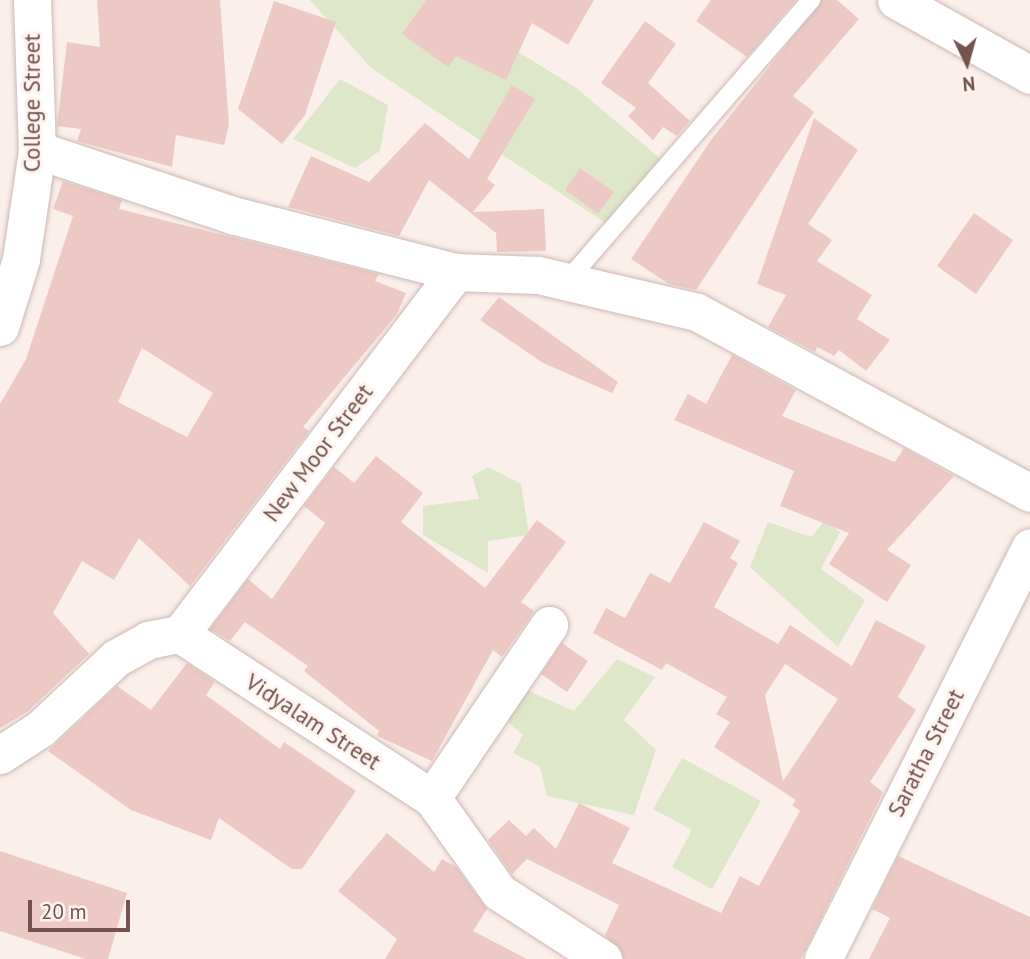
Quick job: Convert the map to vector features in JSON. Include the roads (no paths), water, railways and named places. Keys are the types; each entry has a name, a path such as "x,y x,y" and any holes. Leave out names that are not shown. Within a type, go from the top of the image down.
{"street":[{"name":"College Street","path":"0,327 20,258 37,150 32,0"},
{"path":"896,0 1030,75"},
{"path":"37,150 232,215 456,272 566,282 697,312 1030,493"},
{"name":"New Moor Street","path":"180,634 456,272"},
{"name":"Saratha Street","path":"823,959 1030,547"},
{"path":"432,798 549,625"},
{"path":"0,755 40,729 116,658 148,640 180,634"},
{"name":"Vidyalam Street","path":"180,634 432,798 499,892 603,959"}],"lane":[{"path":"566,282 811,0"}]}
